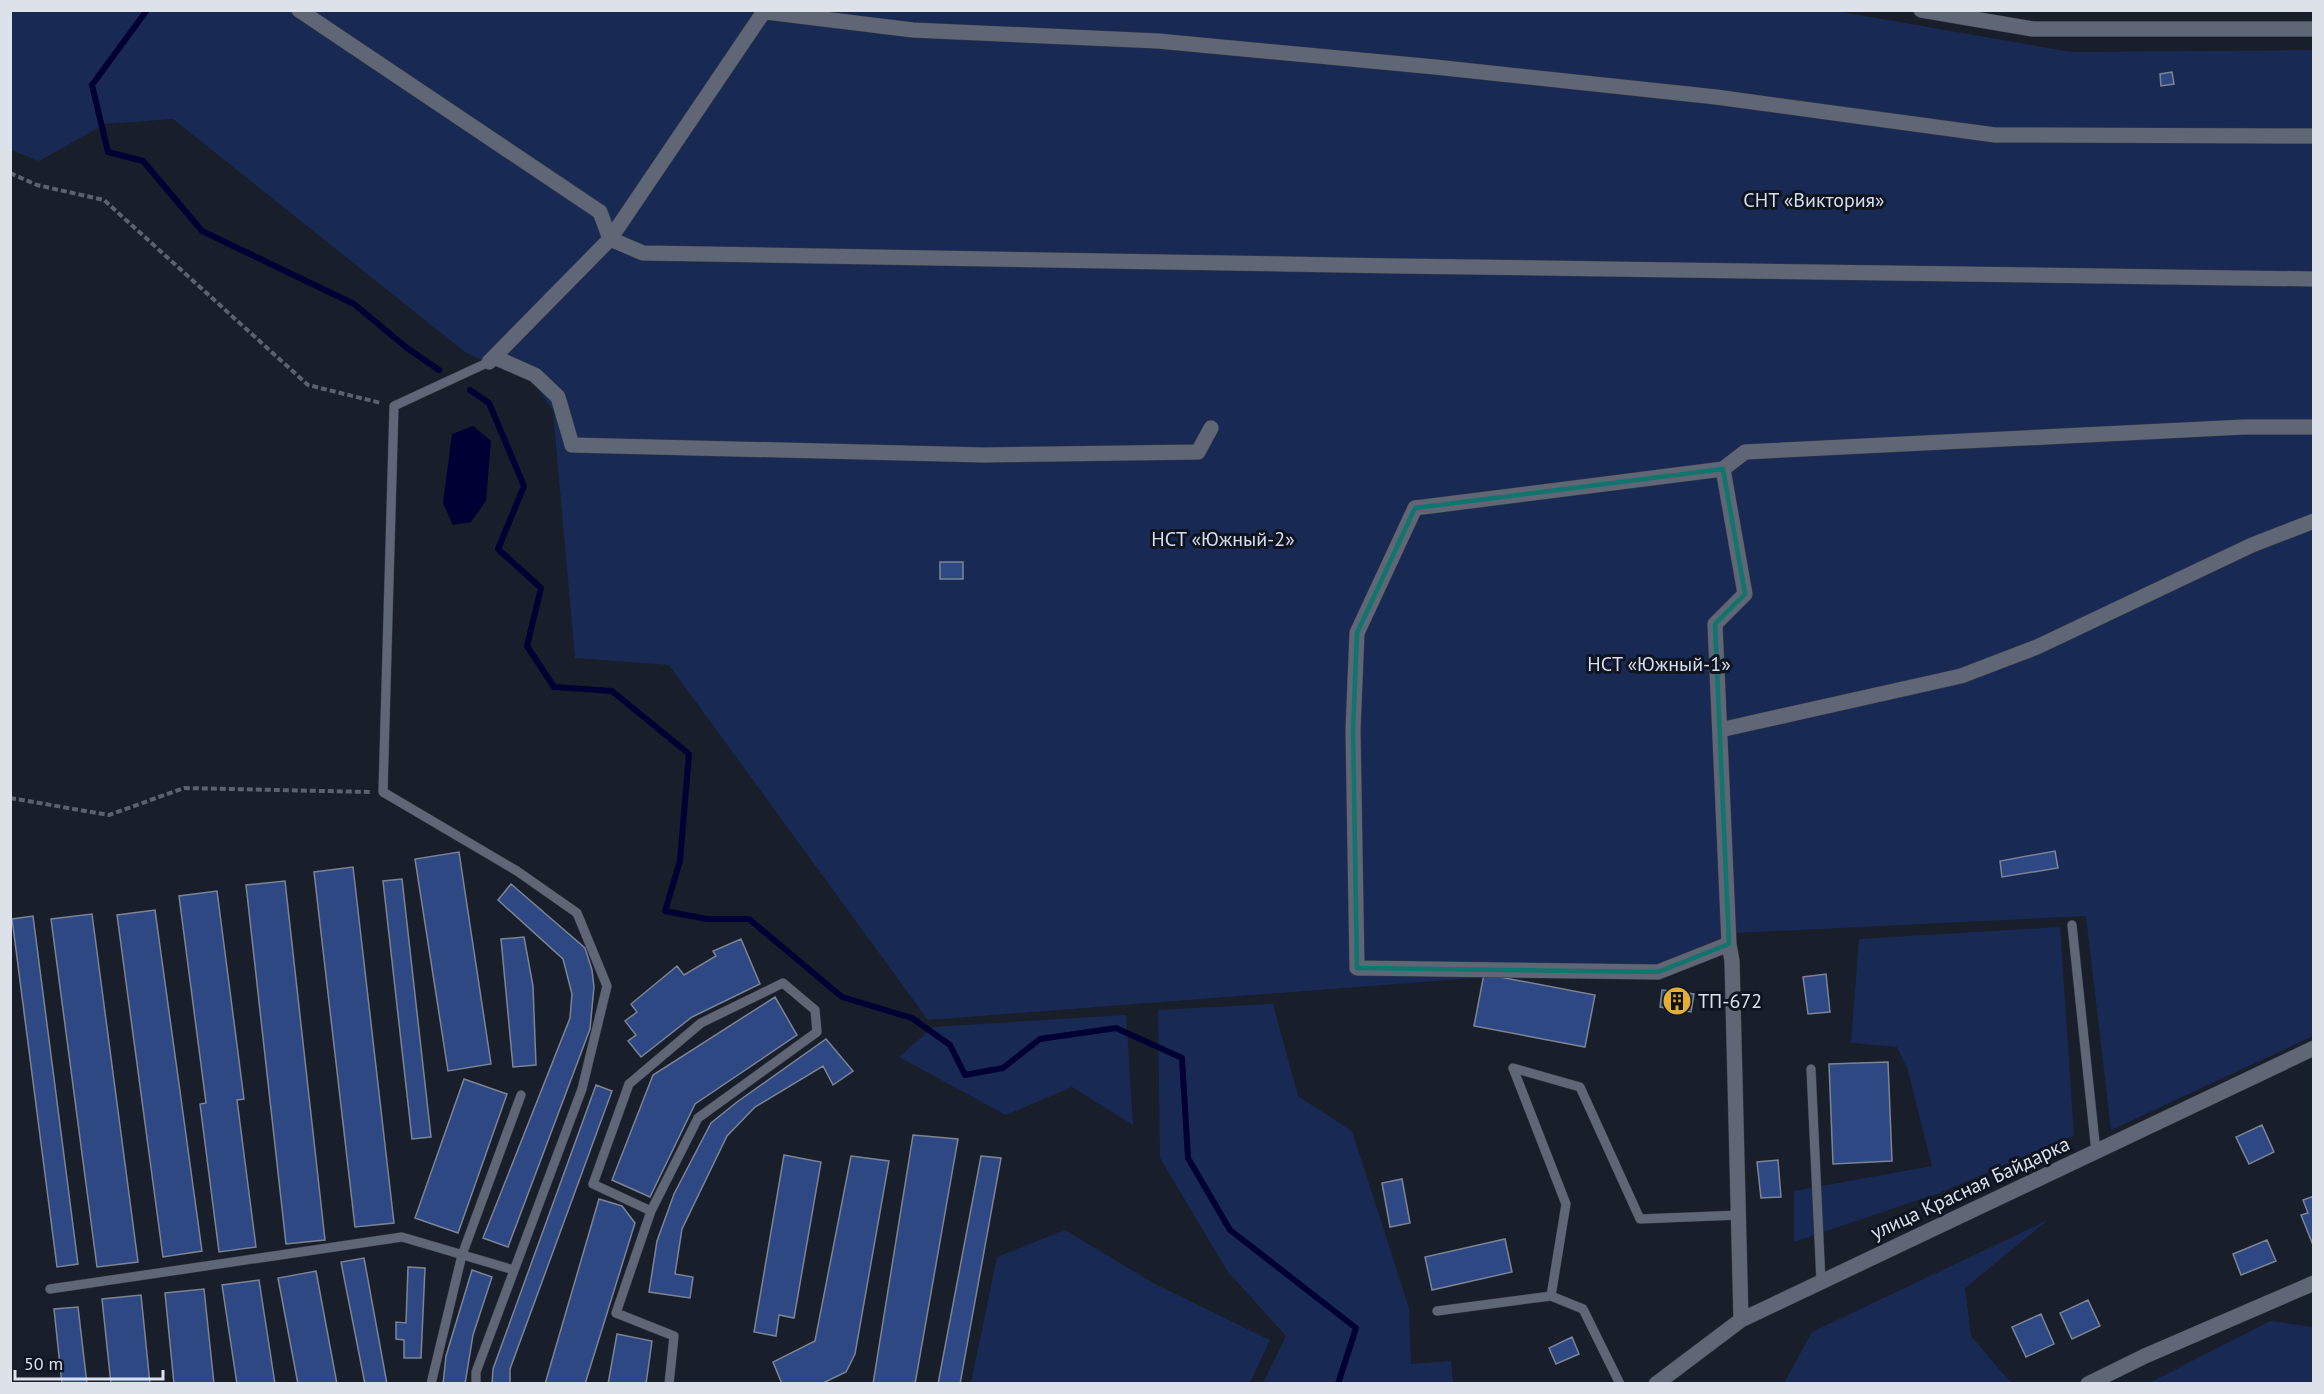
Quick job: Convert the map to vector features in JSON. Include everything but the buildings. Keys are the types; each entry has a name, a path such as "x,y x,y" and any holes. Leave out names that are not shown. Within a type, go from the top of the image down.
{"street":[{"path":"299,10 600,213 610,239 643,253 2313,279"},
{"path":"1922,10 2034,29 2313,29"},
{"path":"1211,428 1198,452 984,455 572,445 558,397 535,375 491,359 610,239 766,11 913,30 1158,41 1424,66 1716,97 1995,135 2313,136"},
{"path":"1729,944 1658,972 1357,968 1353,730 1357,633 1415,508 1723,469 1746,452 2198,429 2313,427"},
{"path":"1723,469 1745,594 1715,624 1732,972 1741,1320"},
{"path":"1720,730 1961,676 2037,647 2252,545 2313,521"},
{"name":"улица Красная Байдарка","path":"1656,1383 1741,1320 2313,1048"},
{"path":"2088,1383 2108,1379 2313,1283"}],"lane":[{"path":"476,1383 476,1372 582,1089 607,986 577,913 517,871 383,792 394,406 491,359"},
{"path":"2072,925 2096,1152"},
{"path":"651,1211 593,1184 629,1084 701,1023 783,983 815,1010 817,1032 698,1118 651,1211 616,1313 674,1336 669,1383"},
{"path":"1551,1296 1566,1203 1513,1068 1580,1087 1640,1219 1740,1215"},
{"path":"1810,1069 1821,1282"},
{"path":"431,1383 462,1255 521,1095"},
{"path":"50,1289 402,1237 514,1270"},
{"path":"1437,1311 1551,1296 1583,1310 1620,1383"}],"path":[{"path":"10,173 38,185 104,200 308,385 394,406"},
{"path":"10,798 109,815 184,788 383,792"}],"highlighted area":[{"path":"1723,469 1745,594 1715,624 1729,944 1658,972 1357,968 1353,730 1357,633 1415,508"}],"green space":[{"path":"1830,10 2071,52 2313,50 2313,1036 2111,1130 2086,916 1736,933 1656,964 928,1020 669,665 575,658 553,411 520,363 499,368 465,352 173,119 105,124 39,161 11,150 10,11"},
{"path":"2060,927 2074,1136 1939,1193 1794,1242 1794,1191 1932,1166 1908,1070 1897,1047 1851,1043 1859,939"},
{"path":"1273,1004 1298,1096 1352,1131 1409,1308 1411,1364 1451,1361 1453,1383 1263,1383 1286,1336 1228,1272 1160,1158 1158,1010"},
{"path":"1126,1015 1133,1125 1072,1087 1006,1115 899,1057 933,1027"},
{"path":"2048,1220 1965,1288 1971,1336 2011,1383 1784,1383 1812,1332"},
{"path":"1065,1230 1155,1284 1270,1340 1250,1383 971,1383 997,1257"},
{"path":"2270,1321 2313,1327 2313,1383 2151,1382"}],"shaded area":[{"path":"473,426 491,441 486,501 471,522 453,525 443,503 452,434"}],"waterway":[{"path":"147,10 92,85 108,152 143,161 202,231 354,304 407,348 439,370"},
{"path":"470,390 489,403 524,486 498,549 541,588 527,646 554,687 612,691 689,754 680,861 665,911 707,919 749,919 842,997 912,1018 950,1045 965,1075 1003,1068 1040,1039 1116,1028 1182,1058 1188,1158 1230,1230 1356,1328 1338,1384"}],"place":[{"name":"ТП-672","path":"1677,1001"}],"park label":[{"name":"СНТ «Виктория»","path":"1814,200"},
{"name":"НСТ «Южный-2»","path":"1223,539"},
{"name":"НСТ «Южный-1»","path":"1659,664"}]}
